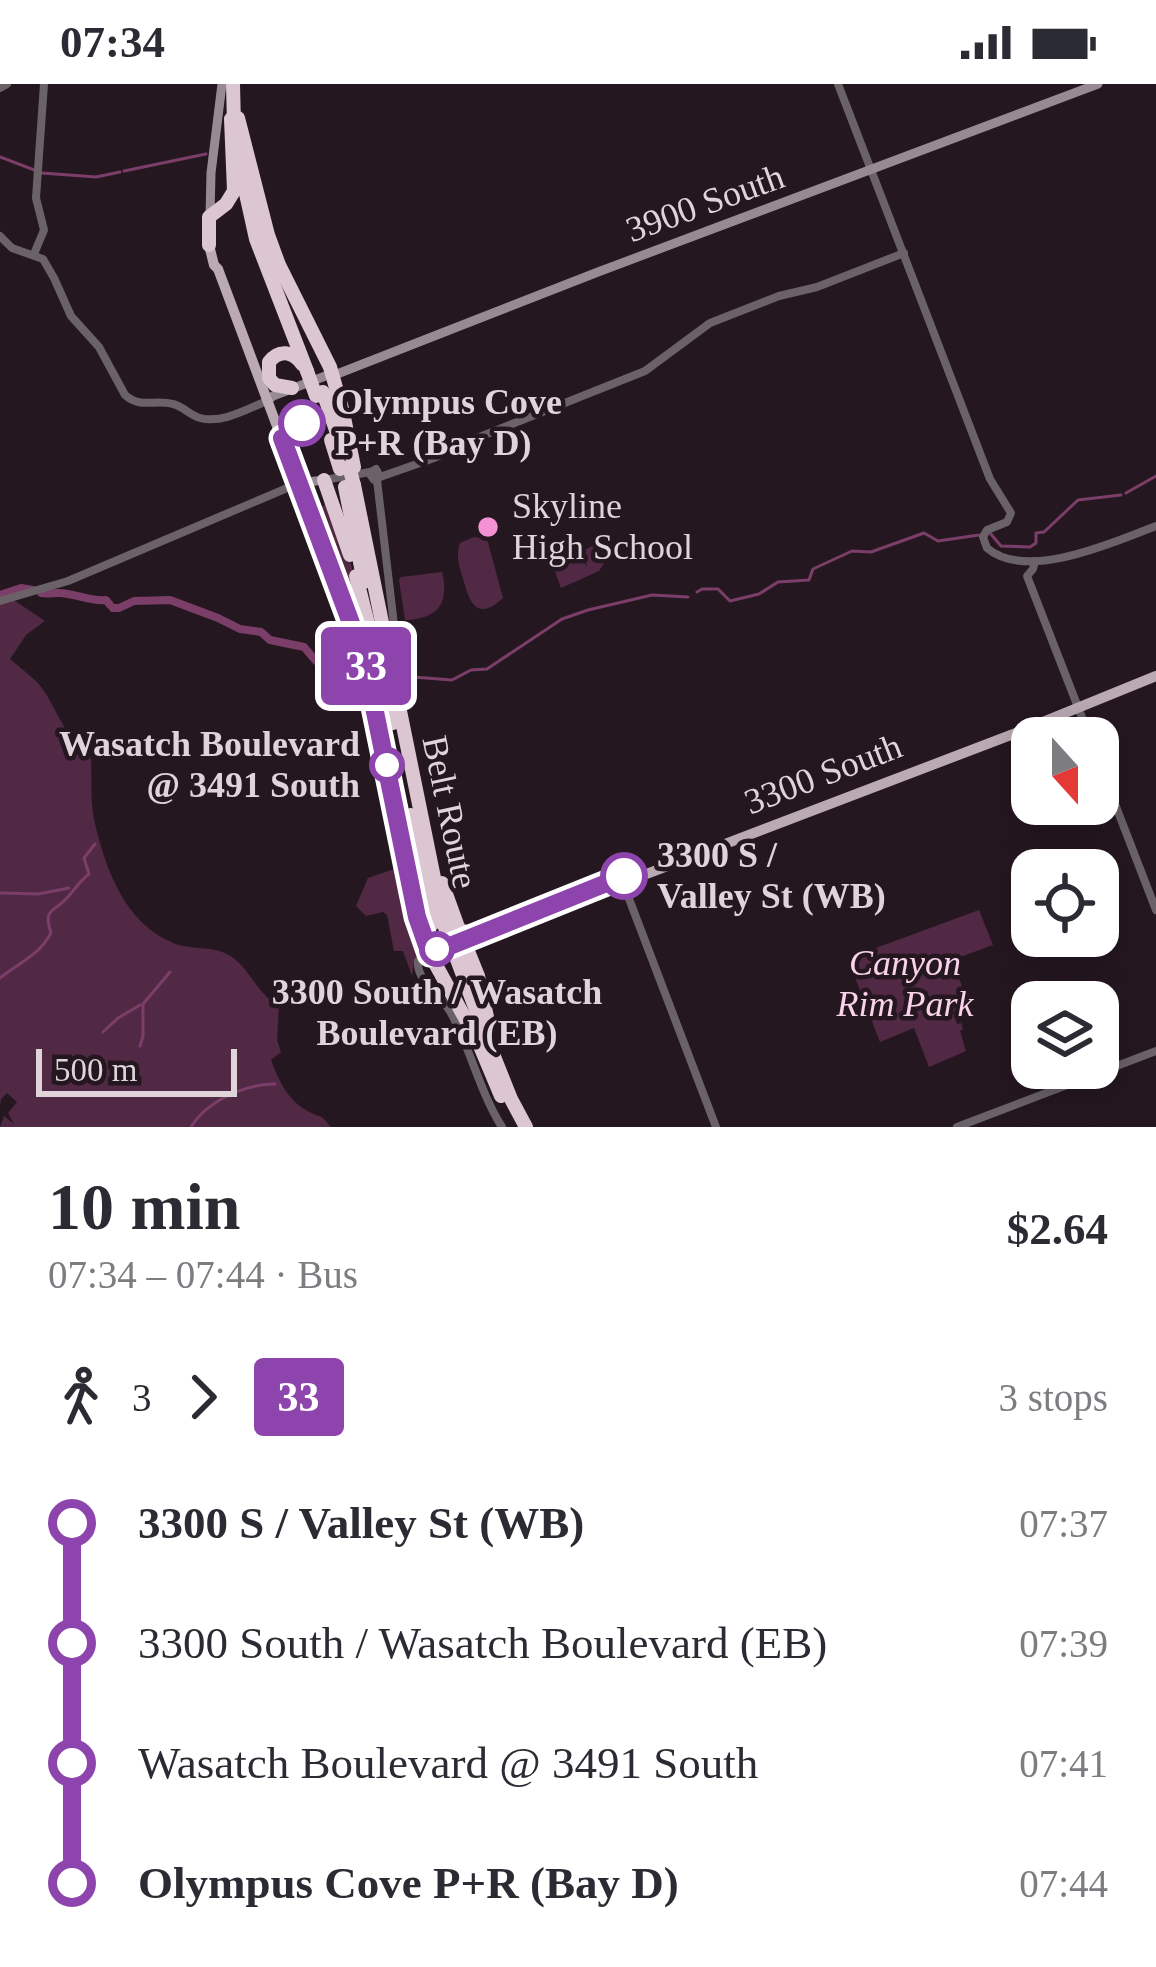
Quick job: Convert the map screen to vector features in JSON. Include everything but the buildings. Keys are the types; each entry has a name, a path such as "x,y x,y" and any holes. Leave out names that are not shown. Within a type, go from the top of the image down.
{"highway":[{"name":"Belt Route","path":"234,84 243,157 262,235 319,394 361,478 425,892 478,1042 523,1127"},
{"name":"Belt Route","path":"234,84 236,141 246,203 267,271 310,369"},
{"path":"209,245 214,208 231,198 235,186 234,84"},
{"path":"238,118 268,235 332,376 361,478"},
{"path":"292,388 275,385 268,378 272,358 293,354 310,369"},
{"path":"324,480 352,559 445,894 472,959 503,1077"},
{"name":"Belt Route","path":"396,719 442,922 523,1127"},
{"path":"430,956 478,1042"}],"main road":[{"path":"218,268 209,245 205,195 222,84"},
{"name":"3900 South","path":"268,401 1098,84"},
{"path":"215,134 218,268 364,658 417,917 430,956"},
{"name":"3900 South","path":"268,401 332,376"},
{"path":"299,483 324,480"},
{"name":"3300 South","path":"430,956 1156,676"}],"street":[{"path":"34,254 44,230 36,196 44,84"},
{"path":"838,84 990,479 1011,513 1010,520 988,529 984,540 989,550 1035,561 1094,550 1156,526"},
{"path":"0,236 12,248 45,262 71,316 99,347 128,399 139,404 173,404 209,419 268,401"},
{"path":"324,480 361,478 438,455 645,371 710,323 904,253"},
{"path":"361,478 377,494 394,625"},
{"path":"0,601 53,587 299,483"},
{"path":"1035,561 1027,576 1081,717"},
{"path":"1119,814 1156,910"},
{"path":"620,881 716,1127"},
{"path":"430,956 418,973 451,1013 502,1127"},
{"path":"958,1127 1156,1051"}],"green space":[{"path":"331,503 346,543 367,631 359,633 314,509"},
{"path":"474,537 487,539 503,598 482,609 470,598 458,558 460,543"},
{"path":"569,539 587,568 584,550 605,540 608,557 599,571 561,588 546,547"},
{"path":"442,572 444,593 439,608 425,617 405,620 401,577"},
{"path":"12,599 45,621 26,635 10,659 43,689 70,735 91,759 95,824 120,893 156,934 180,945 227,954 279,1005 281,1052 271,1060 275,1070 295,1102 331,1127 0,1127 4,1116 14,1124 8,1113 17,1102 7,1093 0,1106 0,604"},
{"path":"403,866 423,952 414,961 412,976 403,951 394,951 387,915 366,916 356,906 368,878"},
{"name":"Canyon Rim Park","path":"979,910 993,945 952,960 969,1005 953,1012 963,1029 966,1051 929,1067 914,1028 880,1042 851,967 865,952"}],"waterway":[{"path":"124,171 206,154"},
{"path":"0,157 37,171"},
{"path":"42,173 96,177 120,172"},
{"path":"1126,493 1156,476"},
{"path":"990,533 1001,546 1030,547 1036,543 1036,533 1044,532 1078,500 1121,495"},
{"path":"697,592 718,589 730,601 759,594 778,582 809,580 813,569 852,551 871,552 924,533 938,541 979,535"},
{"path":"0,595 21,588 33,590"},
{"path":"41,593 106,600 110,605"},
{"path":"413,677 452,680 471,670 487,669 562,619 588,610 652,595 688,597"},
{"path":"113,608 134,601 170,600 240,629 261,632 270,640 304,647 332,669 359,674"},
{"path":"0,978 46,941 51,933 49,915 89,874 84,858 95,844"},
{"path":"0,893 38,894 69,888"},
{"path":"140,1046 143,1004 170,972"},
{"path":"103,1032 140,1005"},
{"path":"191,1127 228,1096 275,1084"}],"bus line":[{"name":"33","path":"302,423 302,430 282,438 364,658 417,917 430,954 624,876"}],"place":[{"name":"Olympus Cove P+R (Bay D)","path":"302,423"},
{"name":"Skyline High School","path":"488,527"},
{"name":"Wasatch Boulevard @ 3491 South","path":"387,765"},
{"name":"3300 S / Valley St (WB)","path":"624,876"},
{"name":"3300 South / Wasatch Boulevard (EB)","path":"437,949"}]}
